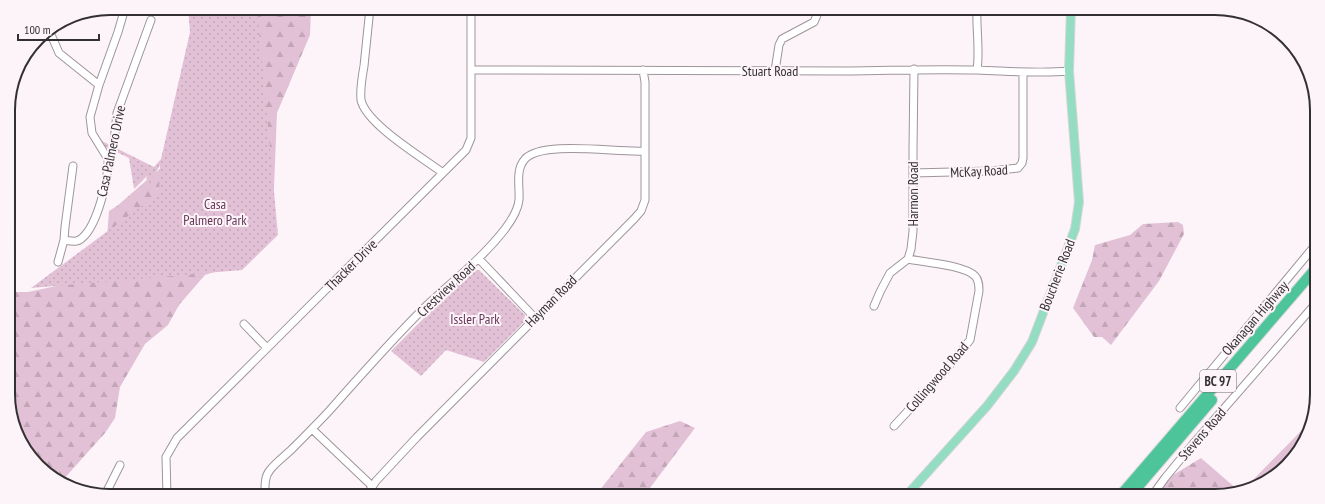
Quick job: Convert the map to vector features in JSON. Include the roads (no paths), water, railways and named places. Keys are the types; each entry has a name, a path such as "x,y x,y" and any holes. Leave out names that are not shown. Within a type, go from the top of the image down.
{"highway":[{"name":"Okanagan Highway","path":"1126,489 1310,275"},
{"name":"Okanagan Highway","path":"1136,489 1310,284"}],"main road":[{"name":"Boucherie Road","path":"912,489 987,406 1014,371 1032,342 1075,229 1079,202 1069,71 1070,15"}],"street":[{"name":"Casa Palmero Drive","path":"64,240 76,242 82,239 97,216 107,178 108,159 92,133 90,117 99,85 123,15"},
{"path":"369,15 361,100 367,113 375,122 397,140 443,173"},
{"name":"Thacker Drive","path":"167,489 166,457 177,438 466,150 471,138 471,15"},
{"path":"775,71 779,44 782,39 814,22 817,15"},
{"path":"977,15 979,58 977,70"},
{"name":"Casa Palmero Drive","path":"108,159 112,156 117,113 151,20"},
{"path":"51,35 59,53 99,85"},
{"name":"Stuart Road","path":"471,70 977,70 1048,73 1069,71"},
{"name":"Hayman Road","path":"370,489 417,437 641,211 645,200 645,82 643,70"},
{"name":"Harmon Road","path":"908,259 913,231 914,70"},
{"name":"McKay Road","path":"913,173 992,171 1018,168 1022,163 1023,158 1023,72"},
{"name":"Crestview Road","path":"264,489 264,485 269,470 312,430 422,310 479,259 505,229 515,213 519,200 518,174 525,159 534,153 545,150 570,149 633,152 644,151"},
{"path":"58,262 64,240 73,166"},
{"path":"1180,408 1310,250"},
{"path":"479,259 535,318"},
{"path":"874,306 890,273 908,259"},
{"name":"Collingwood Road","path":"894,426 941,375 970,340 979,291 979,284 975,276 959,268 908,259"},
{"name":"Stevens Road","path":"1157,489 1193,444 1310,310"},
{"path":"244,324 267,348"},
{"path":"312,430 372,486"},
{"path":"108,489 120,464"}],"park label":[{"name":"Casa Palmero Park","path":"215,212"},
{"name":"Issler Park","path":"475,319"}]}
